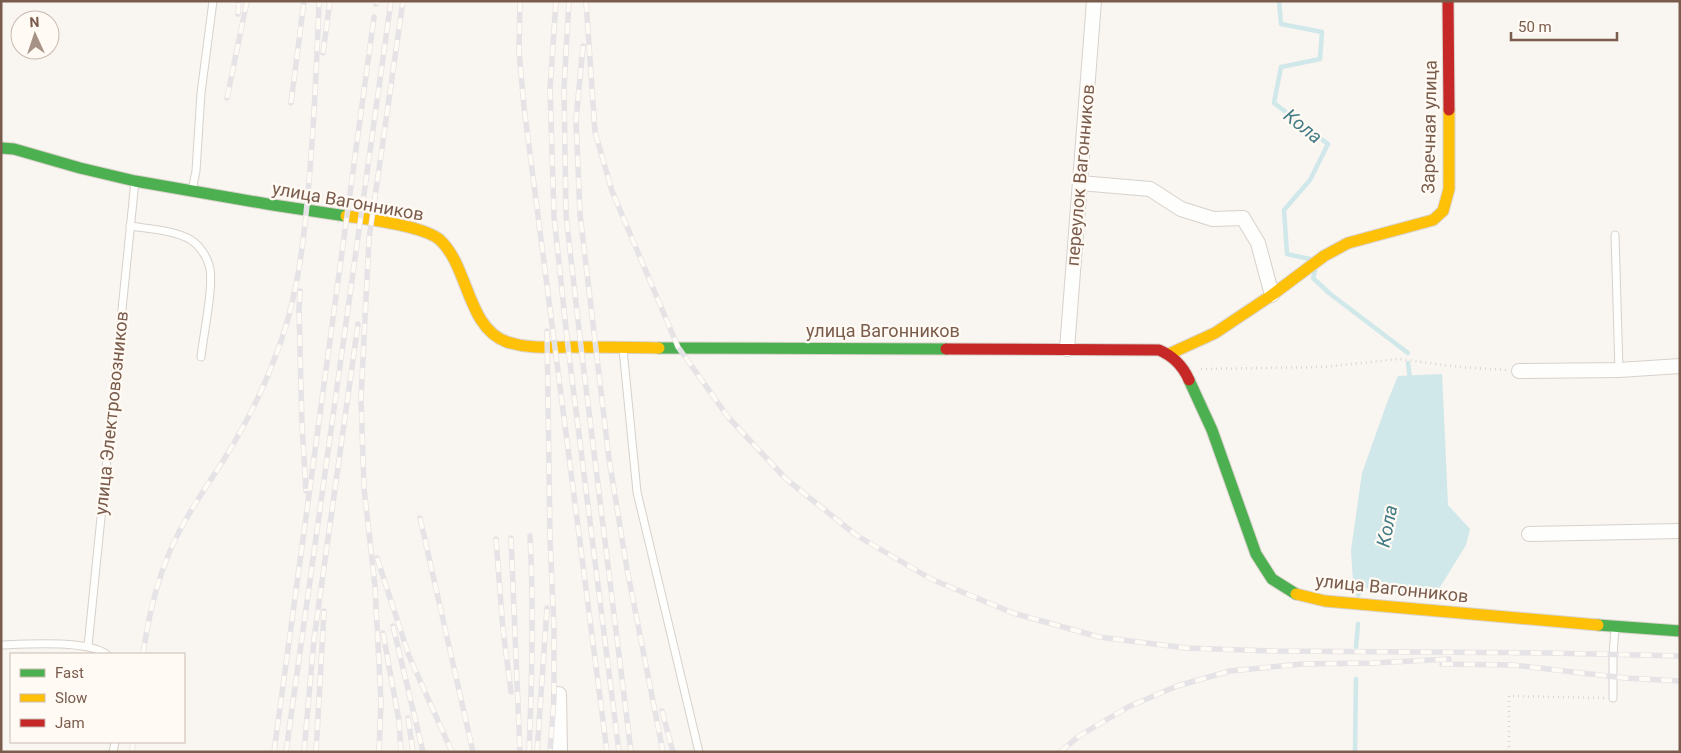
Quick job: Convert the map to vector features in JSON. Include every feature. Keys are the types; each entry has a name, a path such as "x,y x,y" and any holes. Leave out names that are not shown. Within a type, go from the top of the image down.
{"street":[{"name":"переулок Вагонников","path":"1067,349 1094,1"},
{"name":"Заречная улица","path":"1169,354 1215,333 1272,295 1324,256 1348,243 1433,220 1443,211 1449,189 1448,1"},
{"name":"улица Вагонников","path":"1,148 14,149 80,168 135,180 423,230 440,240 453,257 480,317 491,333 507,342 532,347 1159,350 1169,354 1184,369 1212,430 1256,554 1272,579 1294,594 1325,601 1680,631"},
{"path":"1080,183 1150,189 1181,209 1213,219 1243,218 1258,243 1272,295"},
{"path":"1519,371 1619,370 1680,366"},
{"path":"1529,534 1680,531"},
{"path":"559,694 560,752"}],"lane":[{"path":"192,190 196,171 201,92 213,1"},
{"name":"улица Электровозников","path":"88,646 135,180"},
{"path":"130,226 170,232 190,240 202,252 210,266 211,284 200,357"},
{"path":"1615,235 1619,370"},
{"path":"623,347 637,492 699,752"},
{"path":"1613,698 1615,627"},
{"path":"1,645 88,646 104,653"}],"path":[{"path":"1184,369 1323,367 1398,359 1459,367 1519,371"},
{"path":"1509,752 1509,696 1613,698"}],"water":[{"path":"1442,374 1448,505 1470,529 1466,545 1437,592 1394,593 1363,587 1353,583 1351,550 1362,473 1388,400 1398,376"}],"waterway":[{"name":"Кола","path":"1279,1 1281,24 1322,32 1320,59 1281,67 1274,103 1328,144 1310,180 1284,210 1287,254 1310,259"},
{"name":"Кола","path":"1315,271 1313,278 1329,293 1408,353"},
{"name":"Кола","path":"1408,363 1410,379"},
{"name":"Кола","path":"1358,595 1365,584"},
{"name":"Кола","path":"1356,647 1358,624"},
{"name":"Кола","path":"1355,752 1356,679"}],"railway":[{"path":"238,14 239,1"},
{"path":"227,98 247,1"},
{"path":"291,103 304,1"},
{"path":"143,653 148,623 160,576 172,546 189,514 251,412 282,339 294,295 307,205 314,114 319,1"},
{"path":"323,53 330,1"},
{"path":"286,752 391,1"},
{"path":"379,752 381,702 375,586 364,488 361,399 369,239 403,1"},
{"path":"520,1 519,51 524,107 607,752"},
{"path":"556,1 550,89 554,216 568,347 619,752"},
{"path":"569,1 564,88 566,215 631,752"},
{"path":"586,1 595,132 612,191 678,347 728,417 786,479 856,535 931,579 1013,613 1099,637 1186,648 1273,651 1680,656"},
{"path":"274,752 374,17"},
{"path":"583,46 576,120 580,214 609,459 627,569 663,752"},
{"path":"300,291 302,425 306,491"},
{"path":"304,752 314,639 358,324"},
{"path":"547,331 550,538 554,630 554,699 550,752"},
{"path":"420,518 473,752"},
{"path":"529,752 532,644 530,536"},
{"path":"511,538 520,752"},
{"path":"496,539 503,630 511,692"},
{"path":"377,558 409,656 452,752"},
{"path":"537,752 547,608"},
{"path":"316,752 324,611"},
{"path":"393,626 423,752"},
{"path":"383,633 399,721 401,752"},
{"path":"1060,752 1079,736 1128,707 1177,686 1230,671 1302,664 1449,659"},
{"path":"1442,664 1513,665 1625,678 1680,681"},
{"path":"662,711 673,752"},
{"path":"408,718 413,752"},
{"path":"132,752 133,743"}],"traffic: fast":[{"path":"1,148 14,149 135,181 346,216"},
{"path":"659,348 946,349"},
{"path":"1189,380 1212,430 1256,554 1272,579 1296,594"},
{"path":"1598,625 1680,631"}],"traffic: slow":[{"path":"1169,354 1215,333 1272,295 1324,256 1348,243 1433,220 1443,211 1449,189 1449,110"},
{"path":"346,216 409,227 433,235 440,240 450,252 457,265 476,311 484,324 494,335 507,342 539,347 659,348"},
{"path":"1296,594 1325,601 1598,625"}],"traffic: jam":[{"path":"1448,1 1449,110"},
{"path":"946,349 1159,350 1177,362 1189,380"}]}
